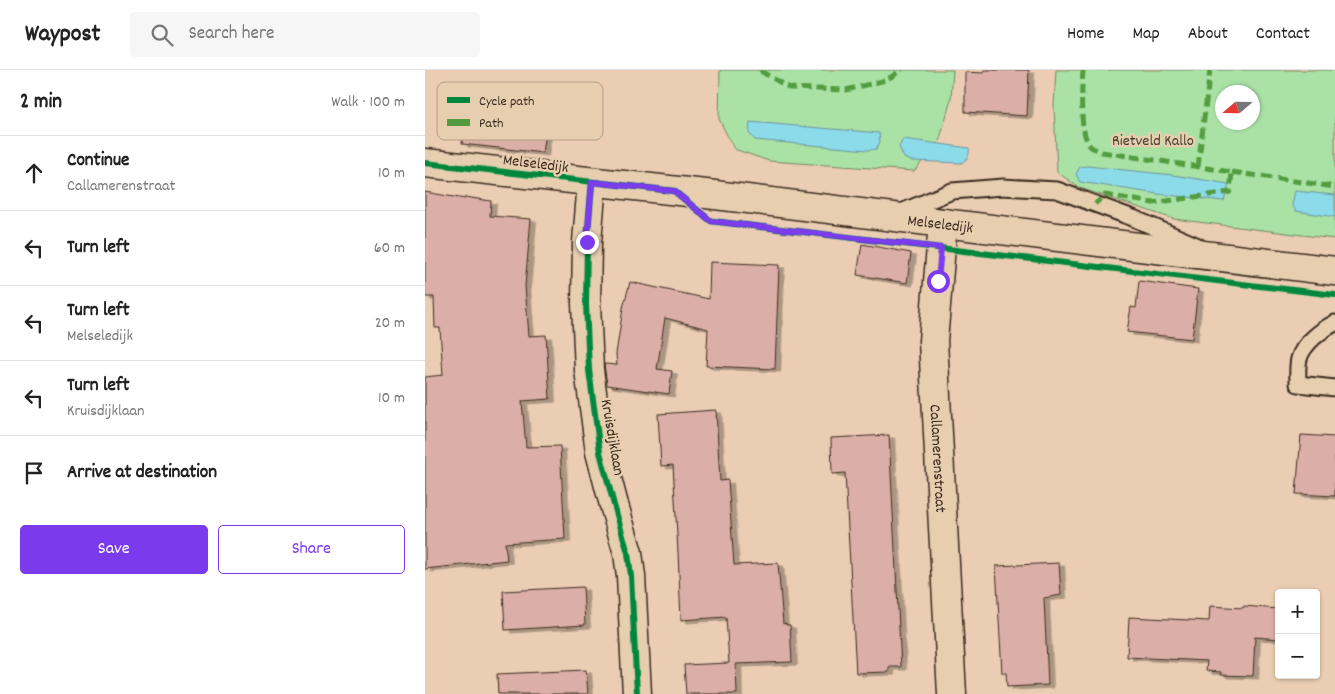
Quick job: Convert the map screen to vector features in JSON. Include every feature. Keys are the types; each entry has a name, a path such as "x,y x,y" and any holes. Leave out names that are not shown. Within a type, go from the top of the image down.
{"street":[{"name":"Melseledijk","path":"425,163 725,196 1335,271"},
{"name":"Kruisdijklaan","path":"592,182 587,242 586,295 589,370 600,452 613,505 628,553 631,576 637,694"},
{"name":"Callamerenstraat","path":"943,223 933,341 952,694"}],"lane":[{"path":"892,216 952,192 1003,187 1057,190 1133,218 1225,257"},
{"path":"1335,323 1316,336 1305,348 1299,359 1298,384 1335,388"}],"green space":[{"path":"720,70 953,70 951,99 939,142 914,171 769,161 734,149 719,119"},
{"name":"Rietveld Kallo","path":"1056,70 1335,70 1335,239 1174,219 1080,188 1057,172 1054,106"}],"water":[{"path":"750,122 879,133 880,142 876,149 868,150 755,140 749,133"},
{"path":"903,139 969,148 969,155 961,163 911,161 904,158 899,147"},
{"path":"1087,166 1173,175 1229,184 1224,201 1158,194 1080,182 1076,174 1080,167"},
{"path":"1295,191 1335,195 1335,217 1296,211 1292,205"}],"building":[{"path":"984,70 1029,70 1027,116 965,112 965,72 983,73"},
{"path":"462,140 545,140 543,153 462,144"},
{"path":"425,192 465,199 465,197 491,201 490,216 531,219 525,286 529,336 546,335 550,399 522,401 526,447 560,446 565,539 505,543 507,560 425,569 425,377 443,375 440,328 435,328 434,297 425,297"},
{"path":"862,244 911,253 907,283 857,275"},
{"path":"710,262 779,265 775,369 706,366 708,329 665,318 657,369 672,371 669,394 607,385 604,364 617,365 616,354 623,308 630,282 709,299"},
{"path":"1139,281 1198,289 1192,339 1127,332 1131,307 1136,308"},
{"path":"716,410 720,481 728,480 734,565 778,563 783,624 790,625 792,662 736,664 737,694 686,694 684,665 729,663 726,617 681,620 673,465 661,466 658,414"},
{"path":"889,435 901,667 889,667 889,672 856,673 845,473 832,474 831,438"},
{"path":"1301,435 1335,437 1335,496 1296,494"},
{"path":"1059,563 1061,595 1044,598 1048,685 1007,687 1006,673 1002,673 996,566"},
{"path":"583,587 585,625 505,630 503,591"},
{"path":"1210,606 1275,609 1275,639 1255,637 1253,676 1221,675 1221,672 1206,671 1207,661 1127,657 1129,617 1209,621"},
{"path":"586,670 588,694 498,694 497,674"}],"marked path":[{"path":"761,70 790,88 846,90 886,80 902,70"},
{"path":"1083,70 1082,121 1087,141 1091,147 1102,152 1232,172 1230,192 1153,203 1105,195 1095,204"},
{"path":"1198,167 1210,70"},
{"path":"1232,172 1335,187"}],"cycle path":[{"path":"425,163 674,191 711,221 1335,295"},
{"path":"592,182 587,242 586,304 589,370 600,452 628,553 631,576 637,694"}],"route":[{"path":"587,242 592,182 674,191 711,221 941,248 938,281"}]}
